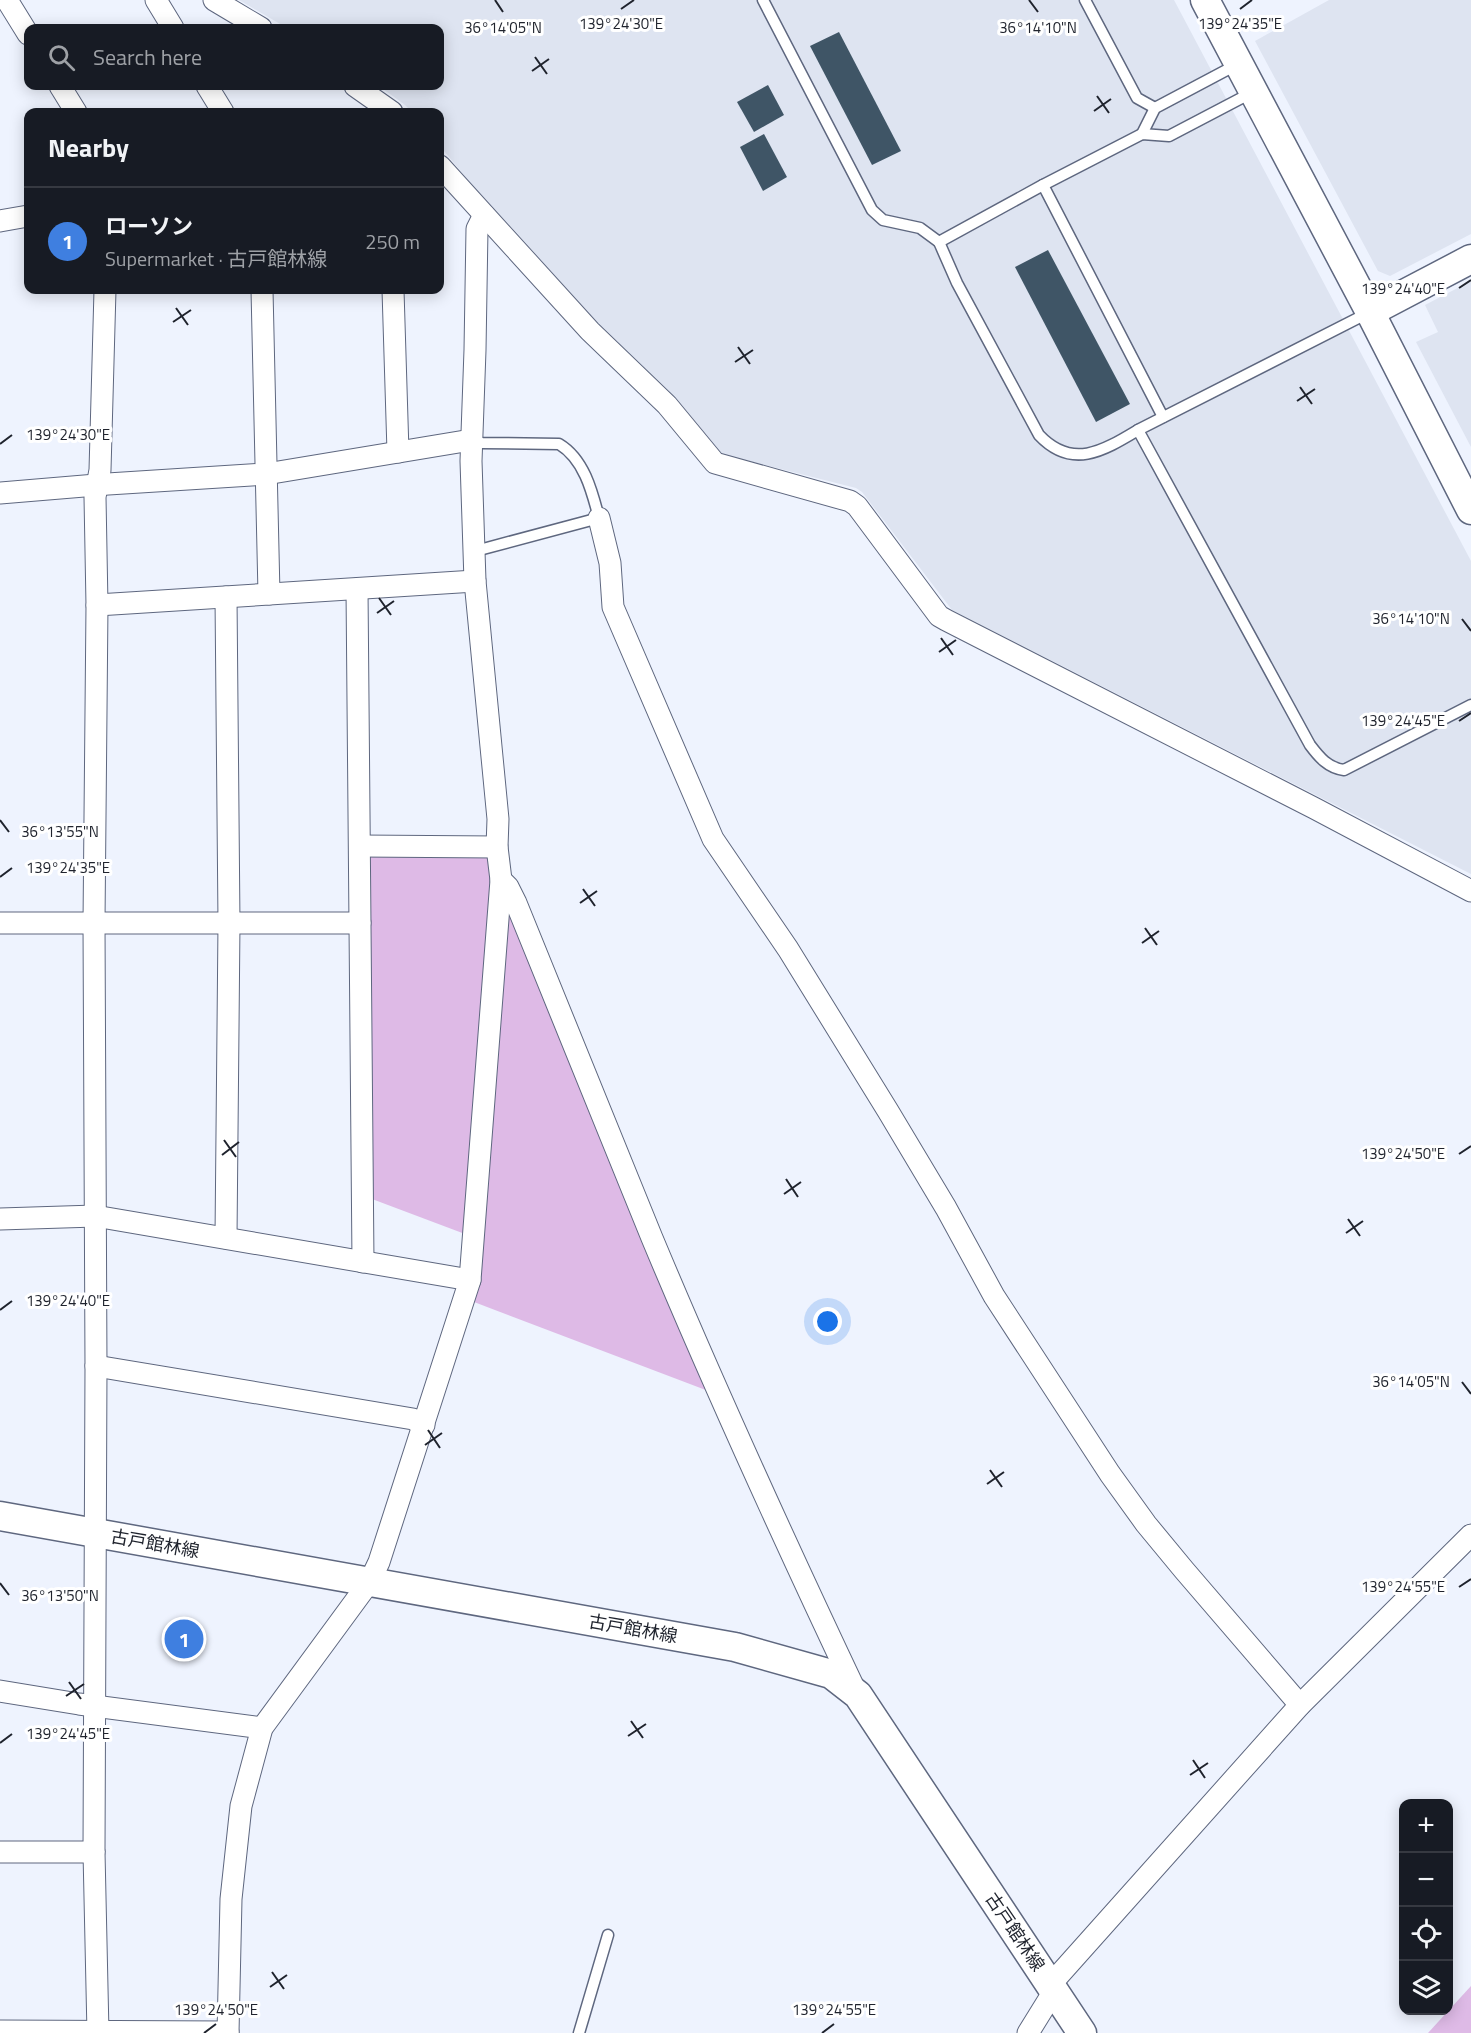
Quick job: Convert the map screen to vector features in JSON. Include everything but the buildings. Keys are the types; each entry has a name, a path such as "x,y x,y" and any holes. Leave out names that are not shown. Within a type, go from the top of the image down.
{"main road":[{"path":"1205,0 1370,312 1471,510"},
{"path":"1370,312 1471,259"},
{"name":"古戸館林線","path":"0,1516 735,1647 831,1674 858,1695 1082,2033"}],"street":[{"path":"8,0 24,27"},
{"path":"156,0 171,24"},
{"path":"214,0 254,24"},
{"path":"62,90 74,108"},
{"path":"210,90 221,108"},
{"path":"361,90 386,108"},
{"path":"444,170 590,331 667,405 715,463 850,501 857,506 939,615 946,620 1471,891"},
{"path":"0,2031 228,2032 231,1899 237,1841 241,1806 262,1728 370,1581 379,1562 470,1280 501,880 497,847 498,819 474,580 471,440 477,229 484,215"},
{"path":"0,221 24,217"},
{"path":"98,2032 94,1852 96,1366 94,923 97,604 95,497 100,471 105,294"},
{"path":"262,294 269,594"},
{"path":"393,294 398,452"},
{"path":"0,493 266,474 471,440"},
{"path":"599,518 610,562 613,607 713,839 794,959 940,1198 994,1296 1104,1465 1146,1524 1300,1705"},
{"path":"97,604 474,580"},
{"path":"357,589 363,1262"},
{"path":"226,597 229,923 226,1238"},
{"path":"360,846 497,847"},
{"path":"501,880 508,887 516,903 652,1239 714,1381 858,1695"},
{"path":"0,923 360,923"},
{"path":"0,1219 95,1216 470,1280"},
{"path":"96,1366 413,1419 424,1425"},
{"path":"1028,2033 1052,1988 1300,1705 1471,1535"},
{"path":"0,1691 262,1728"},
{"path":"0,1852 94,1852"}],"lane":[{"path":"764,0 872,210 883,219 920,228 939,242 957,283 1039,435 1049,446 1063,453 1084,455 1112,445 1370,312"},
{"path":"1085,0 1137,98 1155,108"},
{"path":"1142,134 1155,108 1239,64"},
{"path":"939,242 1142,134 1169,136 1253,92"},
{"path":"1043,185 1163,417"},
{"path":"1138,430 1304,735 1320,757 1334,769 1344,770 1471,705"},
{"path":"471,440 482,443 559,444 578,463 586,478 599,518 483,549 474,549"},
{"path":"579,2033 608,1935"}],"shaded area":[{"path":"239,0 1174,0 1471,561 1471,874 952,610 862,492 856,488 722,454 668,390 592,317 476,190 444,151 444,108 408,108 384,90 444,90 444,24 280,24"},
{"path":"1329,0 1471,0 1471,234 1390,276 1378,271 1255,41"},
{"path":"1471,281 1471,447 1416,342 1438,332 1425,305"},
{"path":"360,853 490,857 493,885 465,1234 372,1199"},
{"path":"507,900 711,1392 474,1302"},
{"path":"1471,1986 1471,2033 1428,2033 1444,2015 1453,2015 1453,2006"}],"place":[{"name":"ローソン","path":"184,1639"}]}
